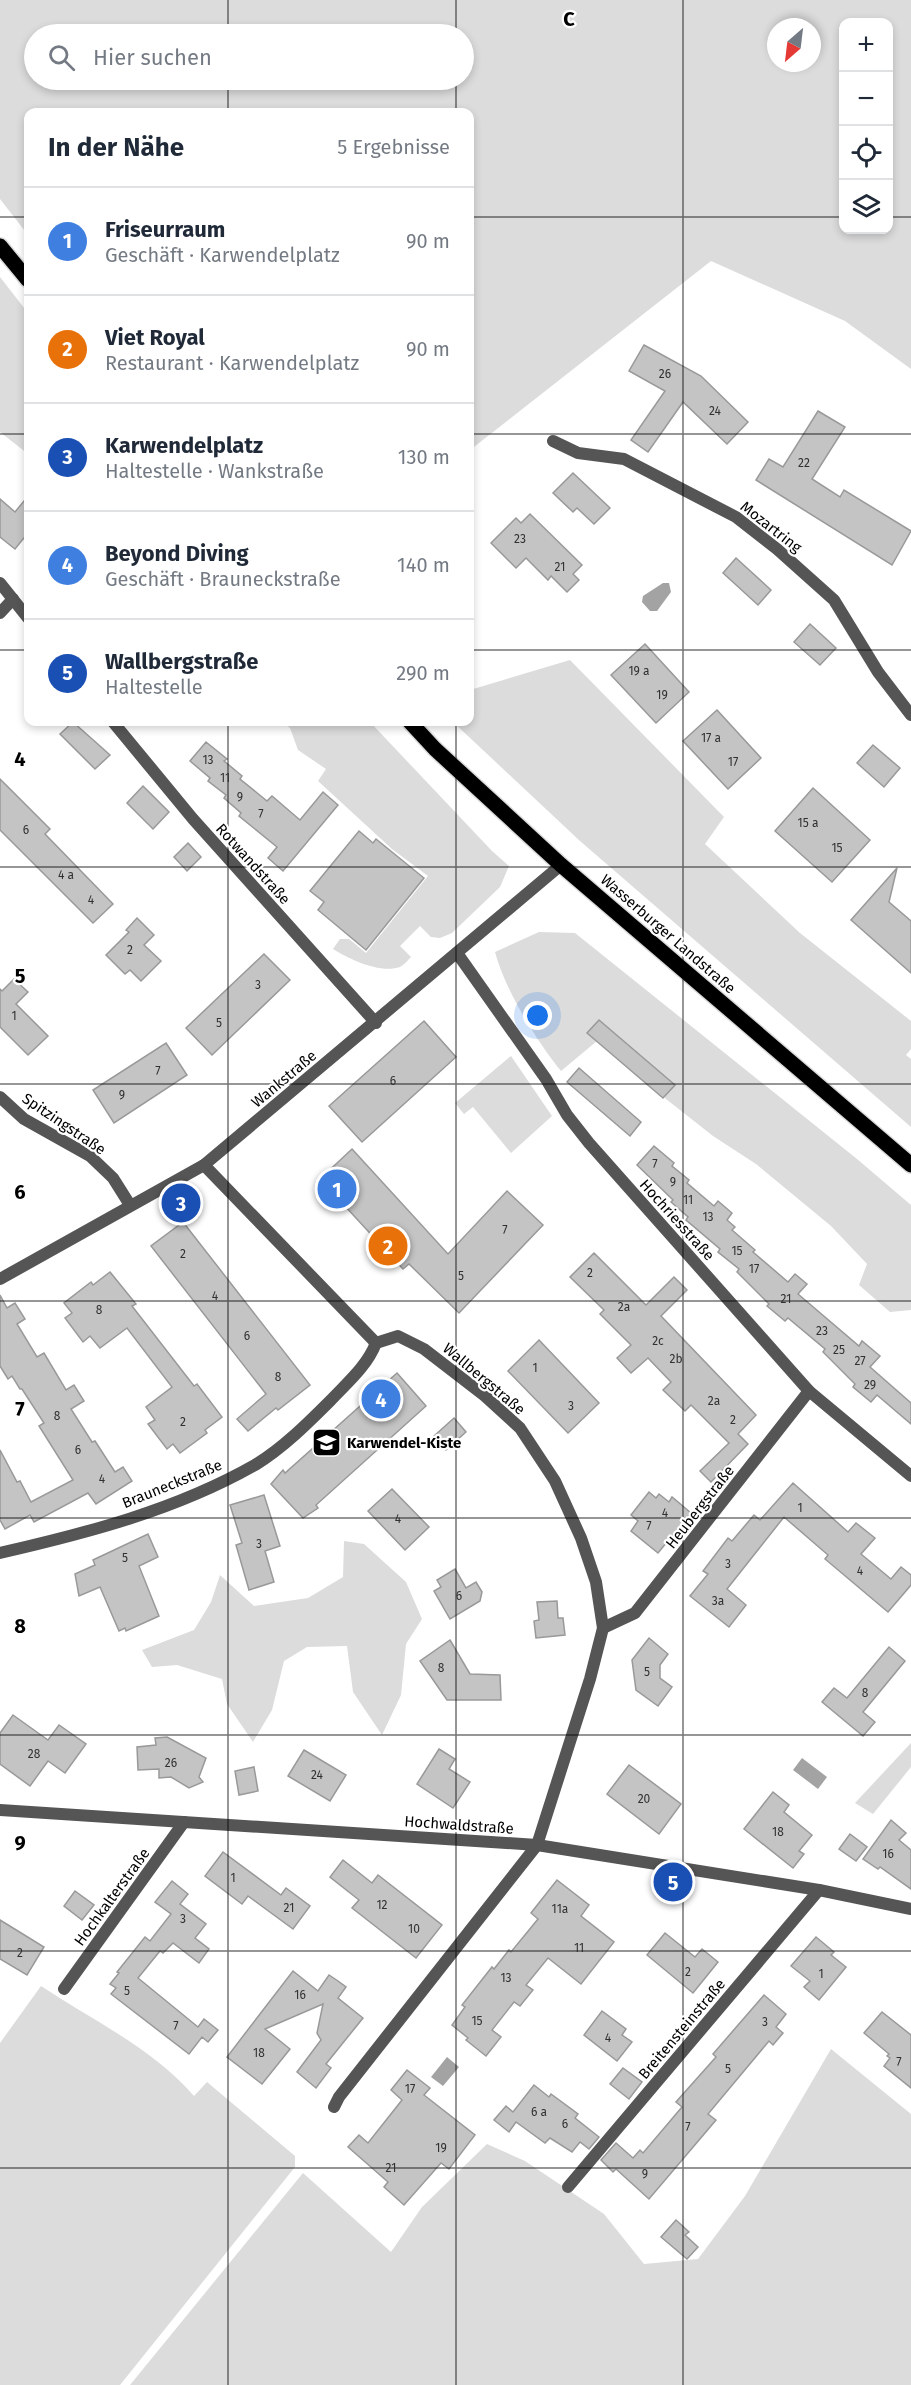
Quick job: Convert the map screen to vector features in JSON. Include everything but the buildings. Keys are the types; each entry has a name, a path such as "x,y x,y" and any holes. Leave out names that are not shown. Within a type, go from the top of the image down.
{"main road":[{"path":"0,246 24,275"},
{"name":"Wasserburger Landstraße","path":"414,726 435,749 561,865 911,1165"}],"street":[{"name":"Mozartring","path":"553,441 578,453 624,459 736,517 777,549 834,600 878,672 911,716"},
{"path":"0,583 24,613"},
{"path":"0,613 13,599"},
{"name":"Rotwandstraße","path":"116,726 193,819 376,1023"},
{"name":"Wankstraße","path":"0,1279 204,1165 376,1023 561,865"},
{"name":"Hochriesstraße","path":"457,953 546,1079 567,1115 589,1143 809,1391 911,1476"},
{"name":"Spitzingstraße","path":"0,1097 24,1119 90,1156 113,1178 130,1206"},
{"path":"204,1165 376,1343"},
{"name":"Wallbergstraße","path":"334,2106 537,1845 590,1679 603,1628 596,1582 581,1538 555,1481 520,1428 485,1396 424,1349 398,1336 376,1343"},
{"name":"Brauneckstraße","path":"0,1553 92,1532 201,1492 256,1464 304,1427 355,1376 370,1357 376,1343"},
{"name":"Heubergstraße","path":"603,1628 635,1613 809,1391"},
{"name":"Hochwaldstraße","path":"0,1810 537,1845 819,1890 911,1909"},
{"name":"Hochkalterstraße","path":"64,1989 184,1822"},
{"name":"Breitensteinstraße","path":"568,2187 819,1890"}],"shaded area":[{"path":"0,0 911,0 911,369 845,321 711,261 474,447 474,108 24,108 24,230 0,199"},
{"path":"0,277 24,308 24,451 0,432"},
{"path":"663,583 669,583 671,592 657,611 650,611 642,602 643,596"},
{"path":"570,660 724,817 705,844 800,933 911,1021 911,1049 906,1055 911,1059 911,1127 580,841 457,726 474,726 474,689"},
{"path":"288,726 374,726 492,851 509,866 500,887 452,933 440,938 431,937 420,926 400,946 411,957 400,967 383,969 374,967 333,949 340,939 349,939 366,953 428,876 392,849 318,781 326,769 298,750"},
{"path":"539,932 575,933 911,1205 911,1310 890,1312 859,1285 867,1264 831,1226 756,1164 713,1136 666,1099 622,1041 597,1041 561,1071 522,1014 506,982 495,952"},
{"path":"511,1056 552,1116 511,1153 473,1107 464,1114 455,1103"},
{"path":"344,1541 364,1544 406,1582 422,1619 406,1644 401,1695 382,1735 353,1692 347,1646 307,1647 284,1661 272,1710 253,1742 227,1704 222,1679 177,1665 152,1667 142,1650 194,1630 211,1602 220,1575 254,1606 308,1598 343,1577"},
{"path":"911,1743 911,1767 873,1814 855,1803"},
{"path":"802,1758 827,1777 818,1789 793,1770"},
{"path":"41,1986 122,2036 178,2079 194,2096 207,2082 295,2156 295,2167 120,2385 0,2385 0,2043"},
{"path":"831,2049 911,2114 911,2385 130,2385 303,2173 391,2252 422,2207 487,2144 525,2161 604,2214 644,2264 698,2259 745,2196"},
{"path":"447,2057 459,2067 443,2086 431,2077"}],"place":[{"name":"Friseurraum","path":"337,1189"},
{"name":"Karwendelplatz","path":"181,1203"},
{"name":"Viet Royal","path":"388,1246"},
{"name":"Beyond Diving","path":"381,1399"},
{"name":"Karwendel-Kiste","path":"326,1443"},
{"name":"Wallbergstraße","path":"673,1882"}]}
